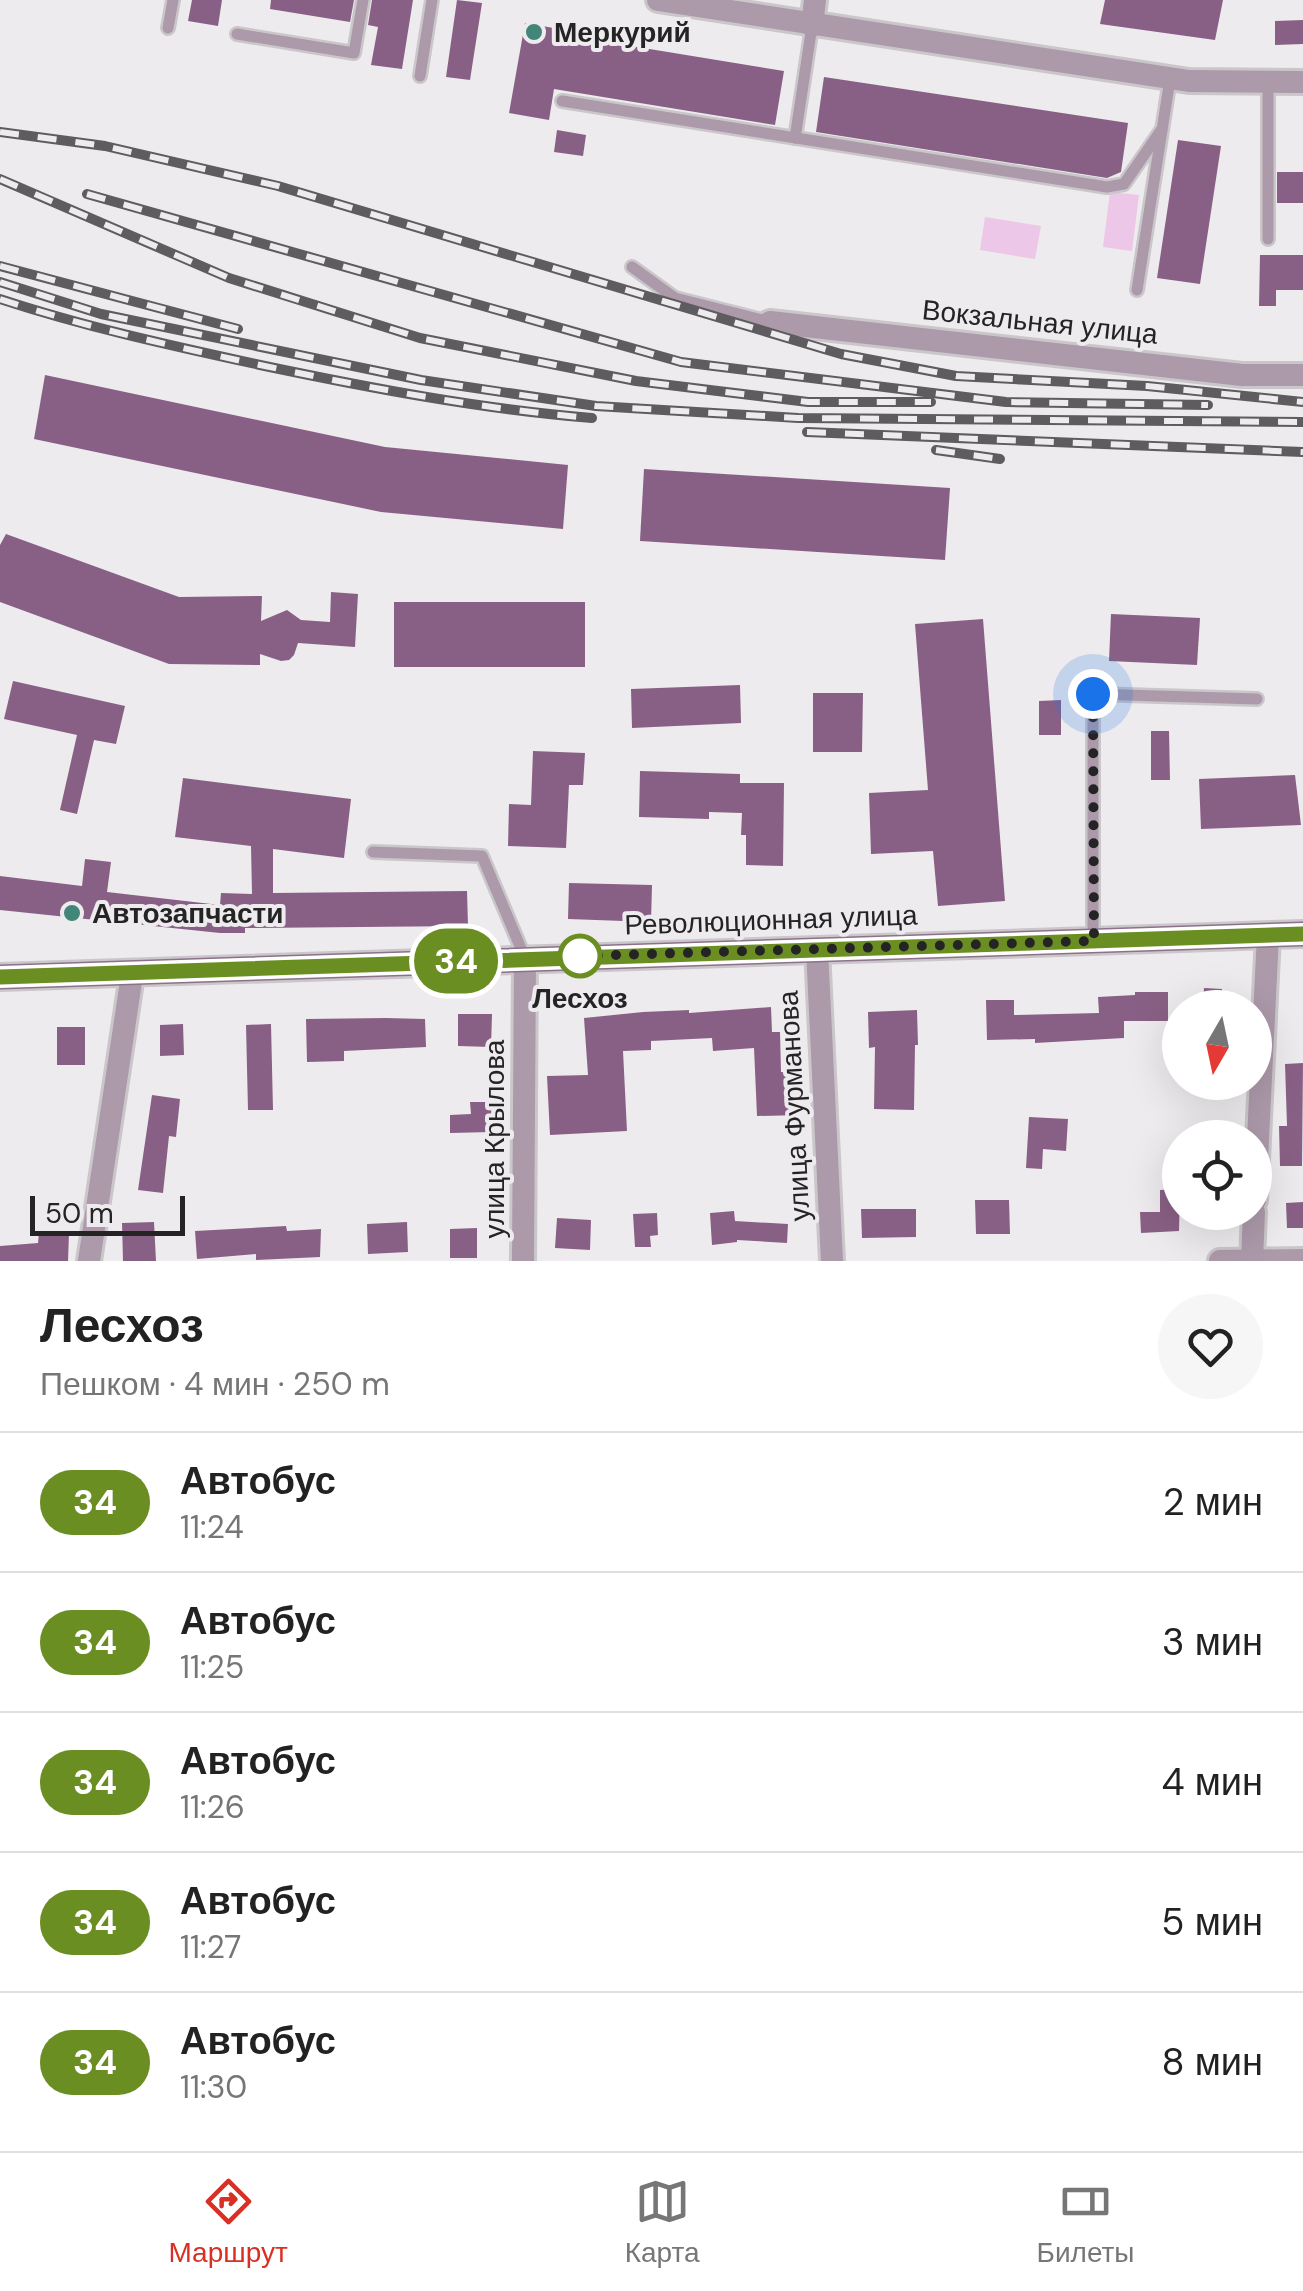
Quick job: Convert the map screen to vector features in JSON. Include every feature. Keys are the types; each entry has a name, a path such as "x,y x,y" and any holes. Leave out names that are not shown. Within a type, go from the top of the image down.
{"main road":[{"name":"Революционная улица","path":"0,977 1303,934"}],"street":[{"path":"658,0 1170,79 1303,82"},
{"path":"812,26 815,0"},
{"name":"Вокзальная улица","path":"770,322 1242,376 1303,375"},
{"path":"1259,1120 1268,935"},
{"name":"улица Фурманова","path":"817,949 832,1261"},
{"name":"улица Крылова","path":"524,1261 525,958"},
{"path":"89,1261 132,974"},
{"path":"1252,1261 1253,1230"},
{"path":"1220,1261 1303,1260"}],"lane":[{"path":"168,28 173,0"},
{"path":"237,34 354,53 363,0"},
{"path":"420,76 432,0"},
{"path":"795,138 812,26"},
{"path":"1136,290 1170,79"},
{"path":"1268,82 1268,239"},
{"path":"562,100 1117,187 1124,184 1162,128"},
{"path":"632,267 675,298 770,322"},
{"path":"1094,941 1093,694 1257,699"},
{"path":"373,852 482,856 525,958"}],"shaded area":[{"path":"1110,192 1139,195 1132,251 1103,247"},
{"path":"985,217 1041,226 1035,259 980,250"}],"building":[{"path":"192,0 222,0 218,26 188,21"},
{"path":"271,0 354,0 350,22 270,9"},
{"path":"372,0 413,0 402,69 371,65 378,27 368,25"},
{"path":"457,0 482,3 470,80 446,77"},
{"path":"1105,0 1223,0 1215,40 1100,24"},
{"path":"1303,20 1303,44 1275,45 1275,21"},
{"path":"525,23 565,30 564,35 784,71 775,125 554,89 549,120 509,113"},
{"path":"824,77 1128,123 1121,172 1107,178 816,132"},
{"path":"557,130 586,135 583,156 554,152"},
{"path":"1178,140 1221,146 1200,284 1157,278"},
{"path":"1277,172 1303,172 1303,203 1277,203"},
{"path":"1260,255 1303,255 1303,290 1276,290 1276,306 1259,306"},
{"path":"45,375 385,447 568,465 563,529 381,512 34,439"},
{"path":"644,469 950,488 945,560 640,541"},
{"path":"6,534 179,597 262,596 261,621 287,610 301,620 330,622 331,592 358,594 355,647 298,643 289,660 260,654 260,665 169,664 0,602 0,545"},
{"path":"394,602 585,602 585,667 394,667"},
{"path":"1111,614 1200,618 1197,665 1109,661"},
{"path":"983,619 1005,901 938,906 933,851 871,854 869,793 928,790 915,624"},
{"path":"13,681 125,706 116,744 94,740 77,814 60,810 77,735 4,719"},
{"path":"740,685 741,723 632,728 631,689"},
{"path":"813,693 863,693 862,752 813,752"},
{"path":"1061,700 1061,735 1039,735 1039,701"},
{"path":"1151,731 1169,731 1170,780 1151,780"},
{"path":"533,751 585,753 583,785 569,785 566,848 508,846 509,804 531,805"},
{"path":"640,771 740,774 740,783 784,783 783,866 746,865 742,813 709,812 709,819 639,817"},
{"path":"1295,775 1301,825 1201,829 1199,779"},
{"path":"183,778 351,799 344,858 273,849 273,893 467,891 468,926 245,928 245,933 220,933 0,910 0,876 82,886 85,859 111,862 107,892 220,905 221,893 252,894 251,846 175,837"},
{"path":"569,883 652,885 651,922 568,919"},
{"path":"1162,992 1162,1021 1124,1021 1124,1038 1035,1043 1035,1039 987,1040 986,1000 1014,1000 1014,1015 1099,1013 1098,997"},
{"path":"771,1007 772,1032 780,1032 781,1072 799,1072 801,1115 757,1116 754,1048 713,1051 712,1038 651,1041 651,1050 623,1051 627,1131 550,1135 547,1076 588,1075 584,1018"},
{"path":"917,1010 914,1110 874,1109 875,1047 869,1048 868,1012"},
{"path":"458,1014 492,1014 491,1047 458,1046"},
{"path":"306,1019 425,1019 426,1047 344,1051 344,1061 307,1062"},
{"path":"183,1024 184,1055 160,1056 160,1025"},
{"path":"271,1024 273,1110 248,1110 246,1025"},
{"path":"57,1027 85,1027 85,1065 57,1065"},
{"path":"1303,1063 1302,1166 1280,1166 1279,1126 1287,1126 1285,1064"},
{"path":"152,1095 180,1099 176,1137 169,1136 163,1193 138,1190"},
{"path":"470,1102 491,1102 492,1132 450,1133 450,1115 471,1114"},
{"path":"1029,1117 1068,1119 1066,1151 1043,1149 1042,1169 1026,1168"},
{"path":"1160,1190 1162,1230 1179,1231 1141,1233 1140,1212 1160,1212"},
{"path":"975,1200 1009,1200 1010,1234 976,1234"},
{"path":"1303,1202 1303,1228 1287,1228 1286,1203"},
{"path":"861,1209 916,1209 916,1237 862,1238"},
{"path":"734,1211 735,1221 788,1224 787,1243 737,1240 712,1245 710,1213"},
{"path":"657,1213 658,1235 650,1236 651,1247 635,1247 633,1214"},
{"path":"557,1218 591,1220 590,1250 555,1248"},
{"path":"154,1222 156,1261 123,1261 122,1223"},
{"path":"407,1222 408,1252 368,1254 367,1224"},
{"path":"286,1226 287,1231 321,1229 320,1257 256,1260 256,1254 197,1259 195,1231"},
{"path":"477,1228 477,1258 450,1258 450,1229"},
{"path":"39,1232 69,1233 68,1261 0,1261 0,1246 38,1243"}],"railway":[{"path":"0,132 105,146 278,186 841,354 956,376 1147,386 1303,402"},
{"path":"0,179 229,278 420,338 636,381 808,402 931,402"},
{"path":"87,194 681,362 1006,402 1208,405"},
{"path":"0,266 238,329"},
{"path":"0,282 101,314 421,380 596,406 798,418 1303,422"},
{"path":"0,299 129,335 301,374 467,403 592,418"},
{"path":"807,432 1303,452"},
{"path":"936,450 1000,459"}],"bus line":[{"name":"34","path":"0,977 1303,934"}],"place":[{"name":"Меркурий","path":"534,32"},
{"name":"Автозапчасти","path":"72,913"},
{"name":"Лесхоз","path":"580,956"}],"route":[{"path":"580,956 1094,941 1093,694"}]}
